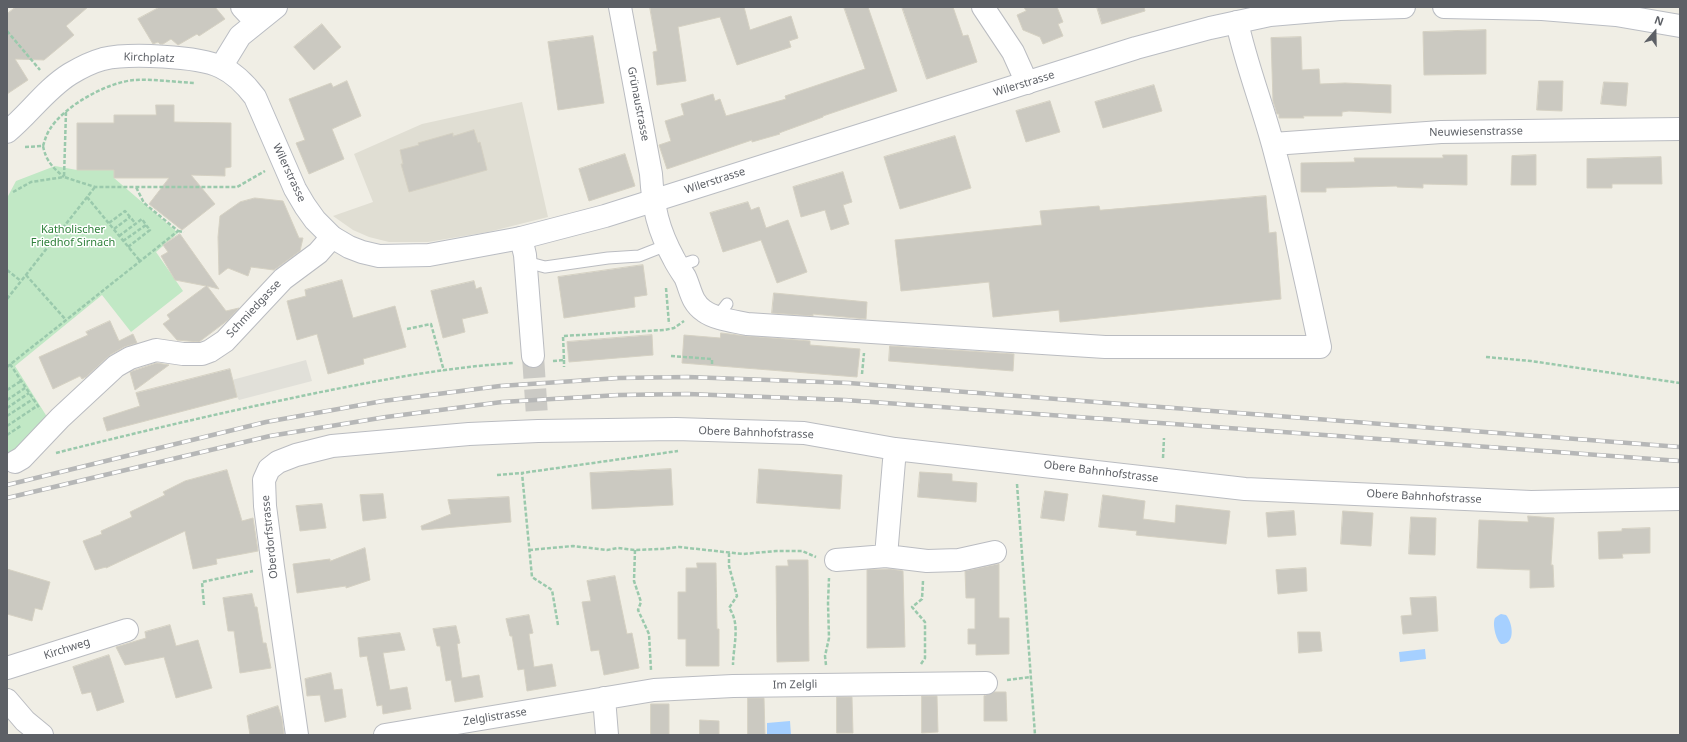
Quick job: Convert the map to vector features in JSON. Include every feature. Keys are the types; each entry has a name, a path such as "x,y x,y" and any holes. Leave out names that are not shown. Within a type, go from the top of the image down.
{"street":[{"path":"221,67 240,36 249,15 276,7"},
{"name":"Grünaustrasse","path":"620,7 651,174 652,201 657,222 667,245 686,263 685,278 692,299 697,306"},
{"path":"983,7 1013,52 1027,83"},
{"name":"Wilerstrasse","path":"221,67 234,75 248,87 255,98 295,188 315,220 332,237 350,247 362,252 379,256 396,257 429,255 521,238 652,201 1136,48 1210,28 1270,15 1340,8 1404,7"},
{"path":"1444,7 1542,9 1609,14 1680,26"},
{"path":"697,306 710,315 722,310 747,324 1105,348 1320,347 1303,262 1273,144 1241,41 1238,22"},
{"name":"Kirchplatz","path":"7,132 53,87 89,64 102,60 124,56 162,57 207,62 221,67"},
{"name":"Neuwiesenstrasse","path":"1273,144 1441,132 1680,129"},
{"name":"Schmiedgasse","path":"18,460 60,418 116,366 130,358 156,350 183,354 202,354 210,351 225,341 283,279 318,253 332,237"},
{"path":"521,238 526,262 533,360"},
{"name":"Obere Bahnhofstrasse","path":"538,423 676,430 804,433 895,449 1245,489 1531,502 1680,499"},
{"name":"Oberdorfstrasse","path":"297,735 265,506 264,480 269,469 278,462 296,455 332,446 469,434 538,423"},
{"path":"886,556 895,449"},
{"path":"833,560 886,556 927,561 959,560 995,552"},
{"name":"Kirchweg","path":"7,668 127,630"},
{"name":"Im Zelgli","path":"604,698 654,690 733,686 986,683"},
{"path":"604,698 607,735"},
{"name":"Zelglistrasse","path":"385,735 604,698"},
{"path":"7,700 24,721 42,735"}],"lane":[{"path":"526,262 545,267 608,258 639,256 667,245"}],"path":[{"path":"7,31 44,76"},
{"path":"195,83 135,80 112,84 87,96 66,112 50,128 43,146 46,158 51,166 64,177 95,187 237,187 271,167"},
{"path":"64,177 66,112"},
{"path":"25,147 43,146"},
{"path":"13,192 31,182 64,177"},
{"path":"7,298 95,187"},
{"path":"136,187 144,203 178,231 184,232"},
{"path":"87,197 140,262"},
{"path":"109,223 125,211 136,224"},
{"path":"114,229 130,217"},
{"path":"119,236 142,219 150,230 128,247"},
{"path":"123,241 146,225"},
{"path":"7,367 178,231"},
{"path":"7,270 21,281"},
{"path":"26,274 66,320"},
{"path":"666,287 669,324"},
{"path":"564,367 563,336 674,328 682,324 697,306"},
{"path":"407,329 431,324 444,371"},
{"path":"672,356 712,359 712,364"},
{"path":"1486,357 1531,361 1680,383"},
{"path":"18,460 34,458 260,404 366,383 444,371 533,360 564,360"},
{"path":"10,364 42,412"},
{"path":"7,390 21,381"},
{"path":"7,400 26,388"},
{"path":"7,408 29,394"},
{"path":"7,416 33,399"},
{"path":"7,426 38,406"},
{"path":"7,435 24,424"},
{"path":"497,475 677,452 683,448"},
{"path":"1016,462 1035,735"},
{"path":"522,473 532,577 552,590 558,625"},
{"path":"529,550 573,546 607,550 618,548 635,550 661,549 679,546 743,554 776,550 802,551 822,560 833,560 828,603 829,638 825,656 826,669 824,685"},
{"path":"635,550 634,581 641,602 638,610 649,634 654,690"},
{"path":"729,553 729,566 737,596 729,608 733,613 736,637 733,660 733,686"},
{"path":"204,605 202,582 273,566"},
{"path":"915,683 916,672 925,658 925,622 912,607 922,599 923,588"}],"shaded area":[{"path":"522,102 548,217 488,232 428,242 389,242 369,237 353,230 333,216 373,202 354,154 422,124"},
{"path":"306,360 312,381 239,400 237,397 232,380"}],"green space":[{"name":"Katholischer Friedhof Sirnach","path":"55,166 77,170 114,170 114,178 178,233 156,252 183,291 131,332 102,295 15,366 49,420 7,460 7,198 16,181"}],"water":[{"path":"1501,614 1506,615 1510,623 1512,633 1509,641 1501,644 1496,636 1494,621 1497,616"},
{"path":"1425,649 1426,659 1400,662 1399,652"},
{"path":"790,721 791,735 767,735 767,723"}],"building":[{"path":"16,7 88,7 66,26 74,35 44,60 15,59 28,80 7,94 7,14"},
{"path":"160,7 215,7 225,19 199,36 197,34 178,45 171,39 163,44 158,42 153,44 138,19"},
{"path":"650,7 744,7 750,30 791,16 798,38 789,41 791,47 737,65 720,17 678,27 686,81 657,85 653,52 657,51"},
{"path":"844,7 868,7 897,91 823,116 779,133 780,134 752,142 752,140 667,169 659,145 671,141 665,121 684,115 681,104 713,94 715,101 720,99 726,116 786,99 785,96 865,69"},
{"path":"902,7 953,7 963,36 968,35 977,62 927,79"},
{"path":"1024,7 1057,7 1063,22 1058,24 1063,36 1043,44 1040,37 1023,30 1017,15 1026,11"},
{"path":"1097,7 1144,7 1145,11 1102,24"},
{"path":"322,24 341,47 314,70 294,47"},
{"path":"1486,30 1486,74 1424,75 1423,32"},
{"path":"593,36 604,103 558,110 548,42"},
{"path":"1301,37 1302,70 1319,69 1320,84 1345,83 1391,85 1391,113 1349,111 1342,112 1342,116 1303,116 1304,118 1279,118 1279,114 1277,114 1273,101 1271,38"},
{"path":"347,81 361,116 332,129 344,159 309,174 296,143 305,140 289,99 331,83 333,87"},
{"path":"1539,81 1563,81 1562,111 1537,110"},
{"path":"1604,82 1628,83 1626,106 1601,104"},
{"path":"1154,85 1162,111 1103,128 1095,102"},
{"path":"1050,101 1060,132 1026,142 1016,111"},
{"path":"156,105 174,105 174,122 231,123 231,167 225,168 225,176 191,175 215,204 182,230 149,204 169,178 114,178 114,170 77,170 77,123 114,123 114,115 156,115"},
{"path":"474,130 478,143 480,142 487,170 409,192 401,164 403,164 400,150 453,133 453,136"},
{"path":"955,136 971,188 900,209 884,157"},
{"path":"625,154 635,186 589,201 579,169"},
{"path":"1443,155 1467,155 1467,185 1423,184 1423,188 1397,186 1326,188 1326,192 1301,192 1301,163 1355,162 1354,158 1443,158"},
{"path":"1536,155 1536,185 1511,185 1512,156"},
{"path":"1661,157 1662,184 1612,184 1612,188 1587,188 1587,159"},
{"path":"843,172 852,202 843,205 849,224 831,230 825,210 801,217 793,187"},
{"path":"1266,196 1269,233 1276,232 1281,299 1060,322 1059,310 993,317 989,282 901,291 895,240 1042,225 1040,211 1099,206 1100,210"},
{"path":"255,198 283,201 299,238 303,238 300,251 274,270 251,267 248,276 228,268 219,275 218,237 220,216 240,202"},
{"path":"748,202 751,210 759,207 766,228 788,220 807,272 777,283 761,240 723,252 710,213"},
{"path":"180,234 219,289 207,286 226,311 239,308 228,320 199,342 177,340 163,324 170,319 167,315 206,286 175,280 161,256 168,252 163,245"},
{"path":"643,265 647,295 634,297 635,307 564,318 558,277"},
{"path":"342,280 353,318 395,306 406,347 363,359 364,364 328,374 317,334 297,340 287,301 306,296 305,290"},
{"path":"474,281 476,289 481,287 488,313 462,319 465,332 443,338 431,291"},
{"path":"774,293 867,302 866,319 813,314 813,316 772,313"},
{"path":"110,321 119,341 133,334 137,343 124,347 110,355 86,377 82,379 80,376 53,389 39,357 88,335 86,332"},
{"path":"721,333 810,341 810,345 860,349 857,377 682,363 684,335 720,338"},
{"path":"652,335 653,355 569,362 567,342"},
{"path":"890,346 1014,354 1013,371 889,361"},
{"path":"157,363 169,365 135,390 130,372"},
{"path":"230,369 237,397 107,431 103,418 140,406 136,393"},
{"path":"671,469 673,505 592,509 590,473"},
{"path":"759,469 842,475 840,509 757,503"},
{"path":"227,470 242,521 253,518 258,551 216,559 217,564 193,569 185,531 106,568 95,570 83,541 102,534 101,531 132,517 130,512 165,495 163,492 185,481"},
{"path":"920,472 952,474 952,481 977,483 976,502 918,497"},
{"path":"1045,491 1068,494 1064,521 1041,518"},
{"path":"383,494 386,518 363,521 360,495"},
{"path":"1103,495 1145,501 1143,519 1175,523 1176,505 1230,511 1226,544 1136,535 1137,531 1099,527"},
{"path":"509,497 511,522 422,530 421,526 451,514 448,500"},
{"path":"322,504 326,528 300,531 296,506"},
{"path":"1294,511 1296,535 1268,537 1266,513"},
{"path":"1343,511 1373,513 1371,546 1341,544"},
{"path":"1528,516 1554,518 1551,565 1553,565 1554,587 1530,588 1530,570 1477,568 1479,520 1528,522"},
{"path":"1411,517 1436,518 1435,555 1409,554"},
{"path":"1650,528 1650,553 1622,554 1623,558 1599,559 1598,532"},
{"path":"365,548 370,580 346,588 346,586 297,593 293,564 330,559 330,561"},
{"path":"788,560 808,560 809,661 777,662 776,566 788,566"},
{"path":"697,563 716,563 719,666 686,666 686,639 678,639 678,592 686,592 686,568 697,568"},
{"path":"999,564 999,618 1009,618 1009,654 976,655 976,644 968,644 968,629 975,629 975,598 966,598 965,571"},
{"path":"1306,568 1307,591 1278,594 1276,570"},
{"path":"7,569 50,582 42,610 35,608 32,621 7,614"},
{"path":"891,569 903,571 905,647 867,648 867,570"},
{"path":"615,576 627,634 632,633 639,668 604,675 599,650 591,651 582,602 591,601 587,581"},
{"path":"252,594 255,607 257,607 263,643 266,643 271,668 240,673 234,631 228,631 223,598"},
{"path":"1436,597 1438,631 1403,634 1401,616 1412,615 1410,598"},
{"path":"529,615 533,633 529,634 534,667 552,664 556,686 527,691 524,669 518,670 512,636 510,636 506,619"},
{"path":"170,625 176,646 198,640 212,688 176,698 164,657 125,665 116,647 146,638 145,632"},
{"path":"456,626 460,643 457,644 462,678 479,675 483,697 455,702 451,680 446,681 440,646 437,646 433,629"},
{"path":"1298,632 1320,632 1322,651 1299,653"},
{"path":"400,633 405,650 383,653 390,690 407,687 411,709 383,714 382,705 377,706 367,656 360,657 358,638"},
{"path":"109,655 124,702 97,711 91,692 82,694 73,667"},
{"path":"331,673 334,690 342,689 346,717 325,722 320,695 307,696 305,679"},
{"path":"994,692 1006,692 1007,721 984,721 984,696"},
{"path":"922,696 937,696 938,732 922,733"},
{"path":"837,697 852,697 853,733 837,733"},
{"path":"748,698 764,698 765,735 748,735"},
{"path":"651,704 669,704 669,735 651,735"},
{"path":"278,706 282,719 284,735 250,735 247,716"},
{"path":"700,720 719,721 719,735 700,735"}],"tunnel":[{"path":"533,356 537,416"}],"railway":[{"path":"7,485 266,422 383,401 500,386 619,378 688,377 849,383 1680,447"},
{"path":"7,498 270,436 386,417 502,402 619,395 688,394 845,400 1680,461"}]}
